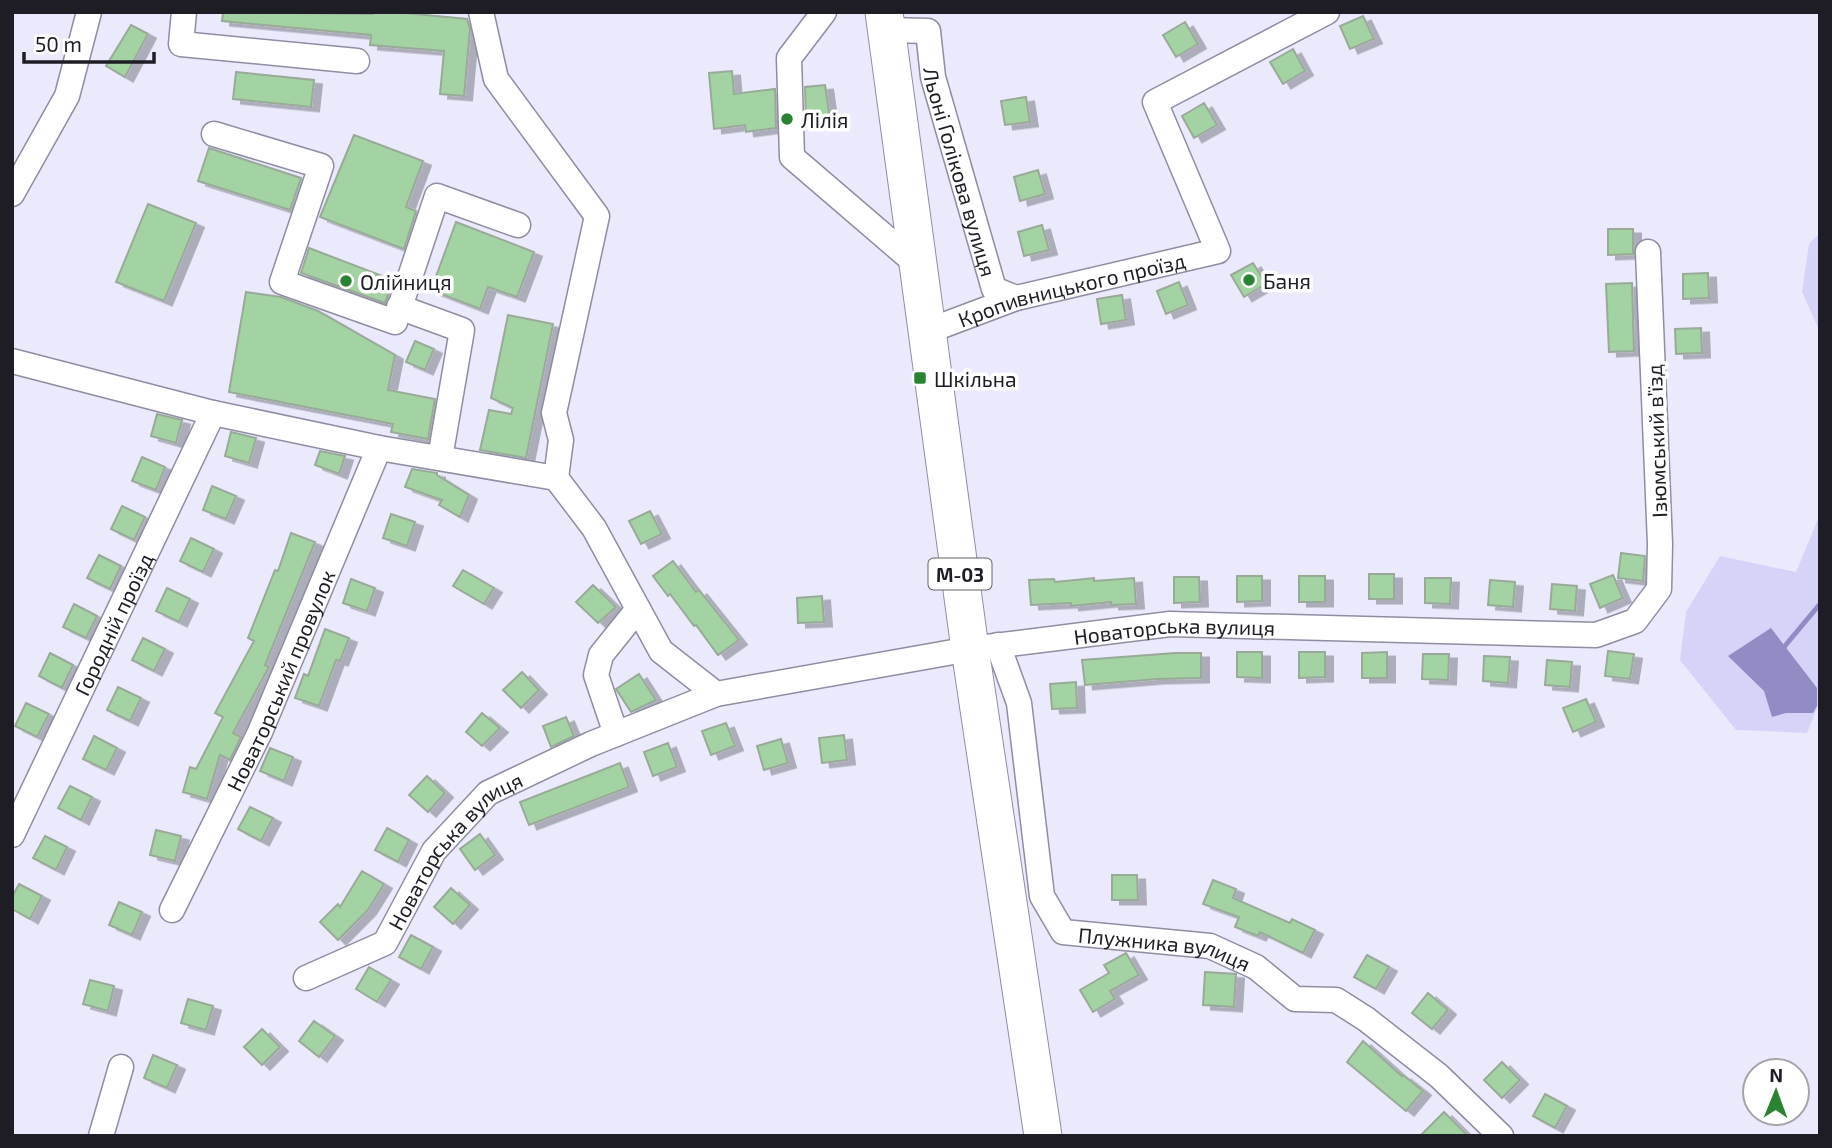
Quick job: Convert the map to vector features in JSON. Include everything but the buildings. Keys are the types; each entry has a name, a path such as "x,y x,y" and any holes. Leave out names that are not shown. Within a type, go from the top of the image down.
{"highway":[{"name":"М-03","path":"886,21 928,331 984,647 1043,1136"}],"street":[{"path":"12,194 67,96 89,12"},
{"path":"184,12 181,44 357,61"},
{"path":"481,12 496,79 597,216 554,413 561,440 556,478"},
{"path":"824,12 789,58 792,157 919,266"},
{"name":"Кропивницького проїзд","path":"928,331 1016,298 1218,251 1155,102 1327,12"},
{"name":"Льоні Голікова вулиця","path":"886,21 927,22 933,77 995,289 1016,298"},
{"path":"214,134 321,166 282,282 395,322 436,195 518,225"},
{"name":"Ізюмський в’їзд","path":"1635,621 1659,589 1660,544 1648,252"},
{"path":"399,307 462,330 440,458"},
{"path":"12,361 213,413 379,447 556,478 594,528 661,651 716,694"},
{"name":"Городній проїзд","path":"12,835 213,413"},
{"name":"Новаторський провулок","path":"172,910 260,732 379,447"},
{"path":"616,734 596,675 601,655 638,610"},
{"name":"Новаторська вулиця","path":"306,978 386,943 435,851 488,793 616,734 716,694 984,647 1170,624 1596,635 1635,621"},
{"name":"Плужника вулиця","path":"984,647 1019,703 1042,896 1063,932 1210,946 1256,968 1295,999 1336,1000 1366,1019 1439,1076 1501,1136"},
{"path":"101,1136 121,1067"}],"shaded area":[{"path":"1820,233 1820,332 1802,292 1809,244"},
{"path":"1820,514 1820,701 1807,733 1736,730 1680,660 1686,612 1720,556 1796,572"},
{"path":"1771,628 1817,688 1817,706 1813,713 1786,713 1772,717 1764,691 1728,656"}],"waterway":[{"path":"1784,647 1820,604"}],"place":[{"name":"Лілія","path":"787,119"},
{"name":"Баня","path":"1249,280"},
{"name":"Олійниця","path":"346,281"},
{"name":"Шкільна","path":"920,378"}]}
